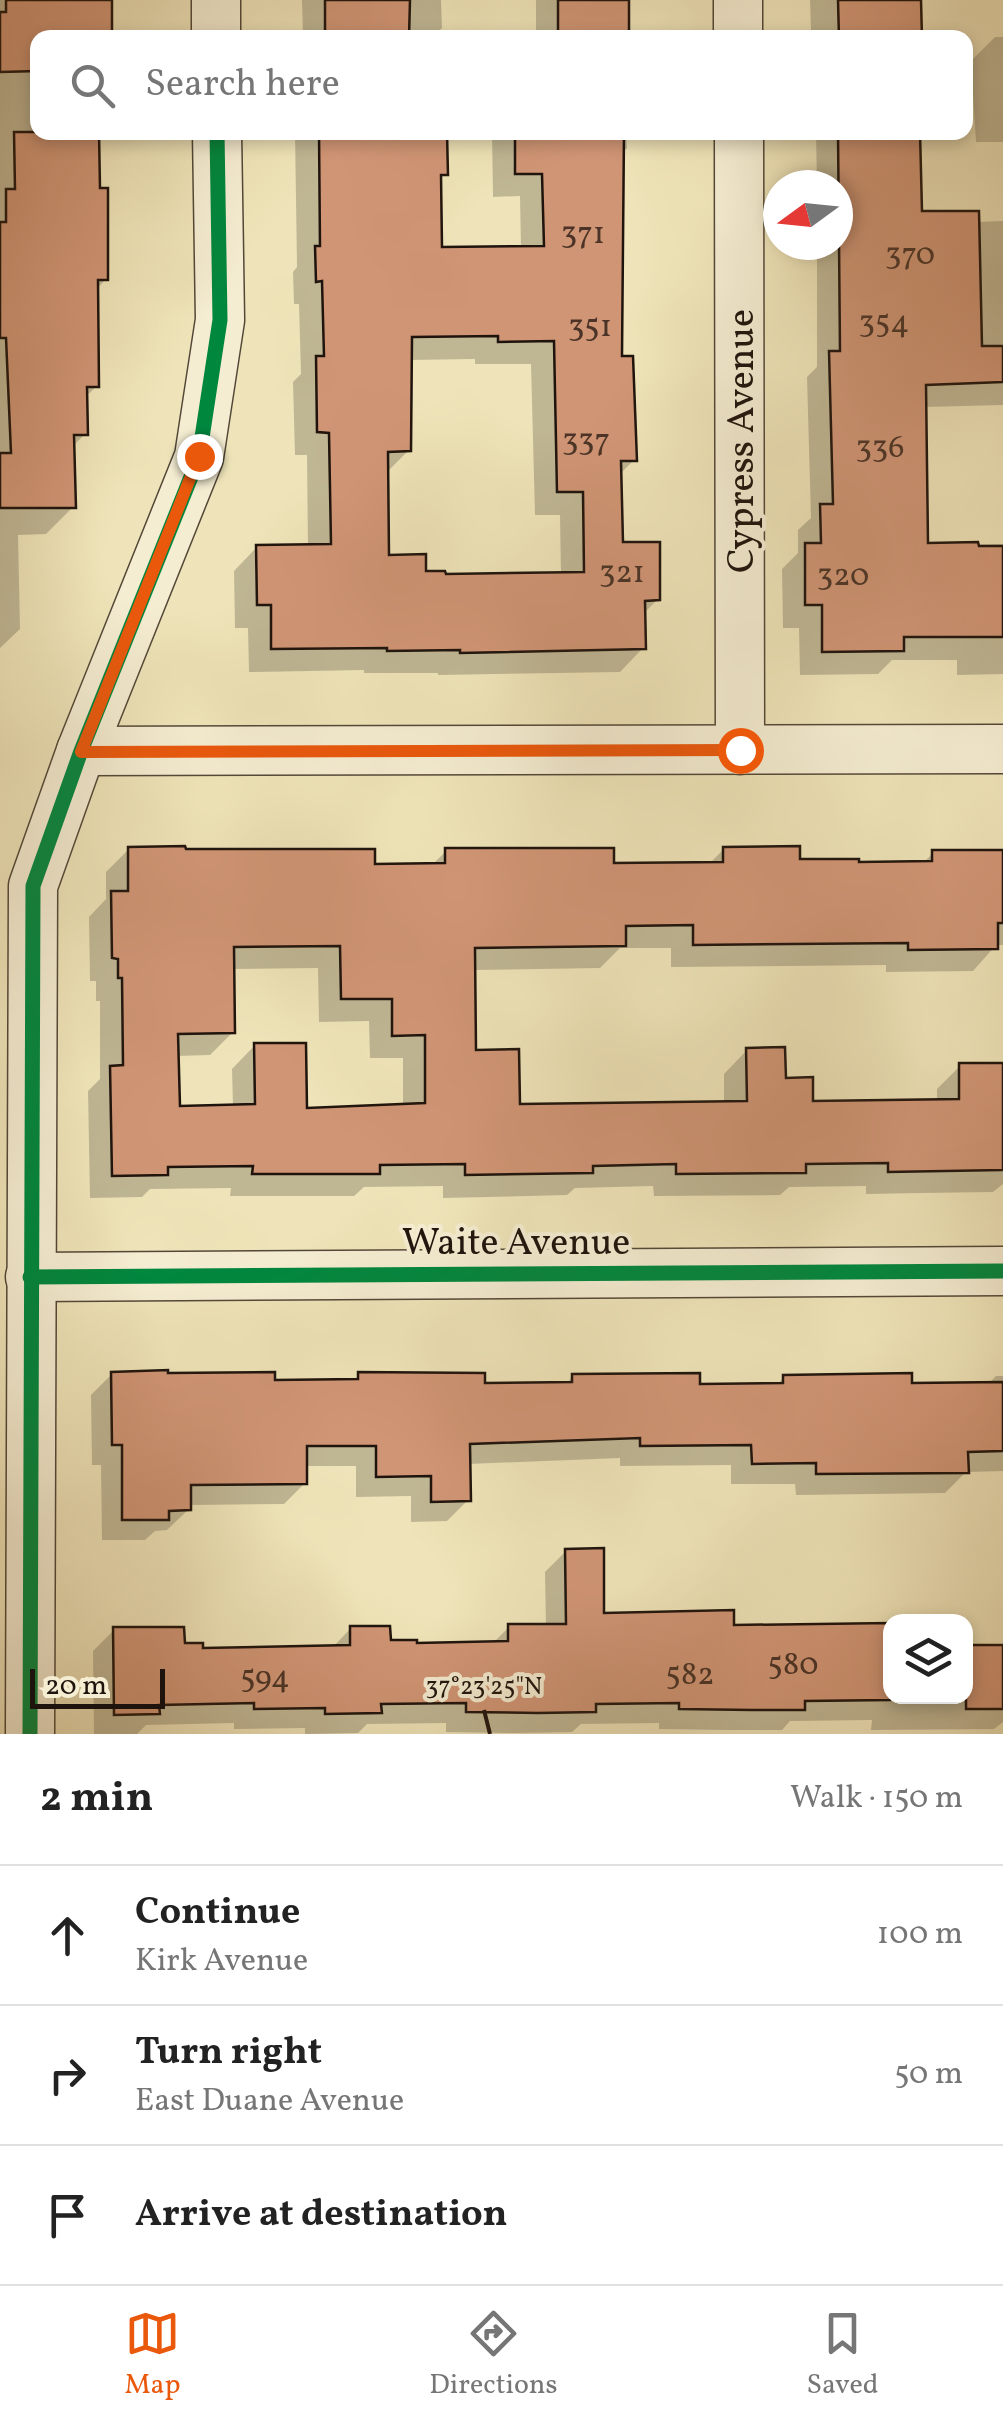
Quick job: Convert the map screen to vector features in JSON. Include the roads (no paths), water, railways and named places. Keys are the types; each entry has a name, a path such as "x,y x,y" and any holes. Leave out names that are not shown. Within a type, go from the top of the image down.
{"street":[{"path":"216,0 216,30"},
{"path":"738,0 738,30"},
{"path":"30,1734 33,886 81,752 199,456 220,320 218,140"},
{"name":"Cypress Avenue","path":"739,140 740,750"},
{"path":"81,752 1003,749"},
{"name":"Waite Avenue","path":"30,1277 1003,1270"}]}
